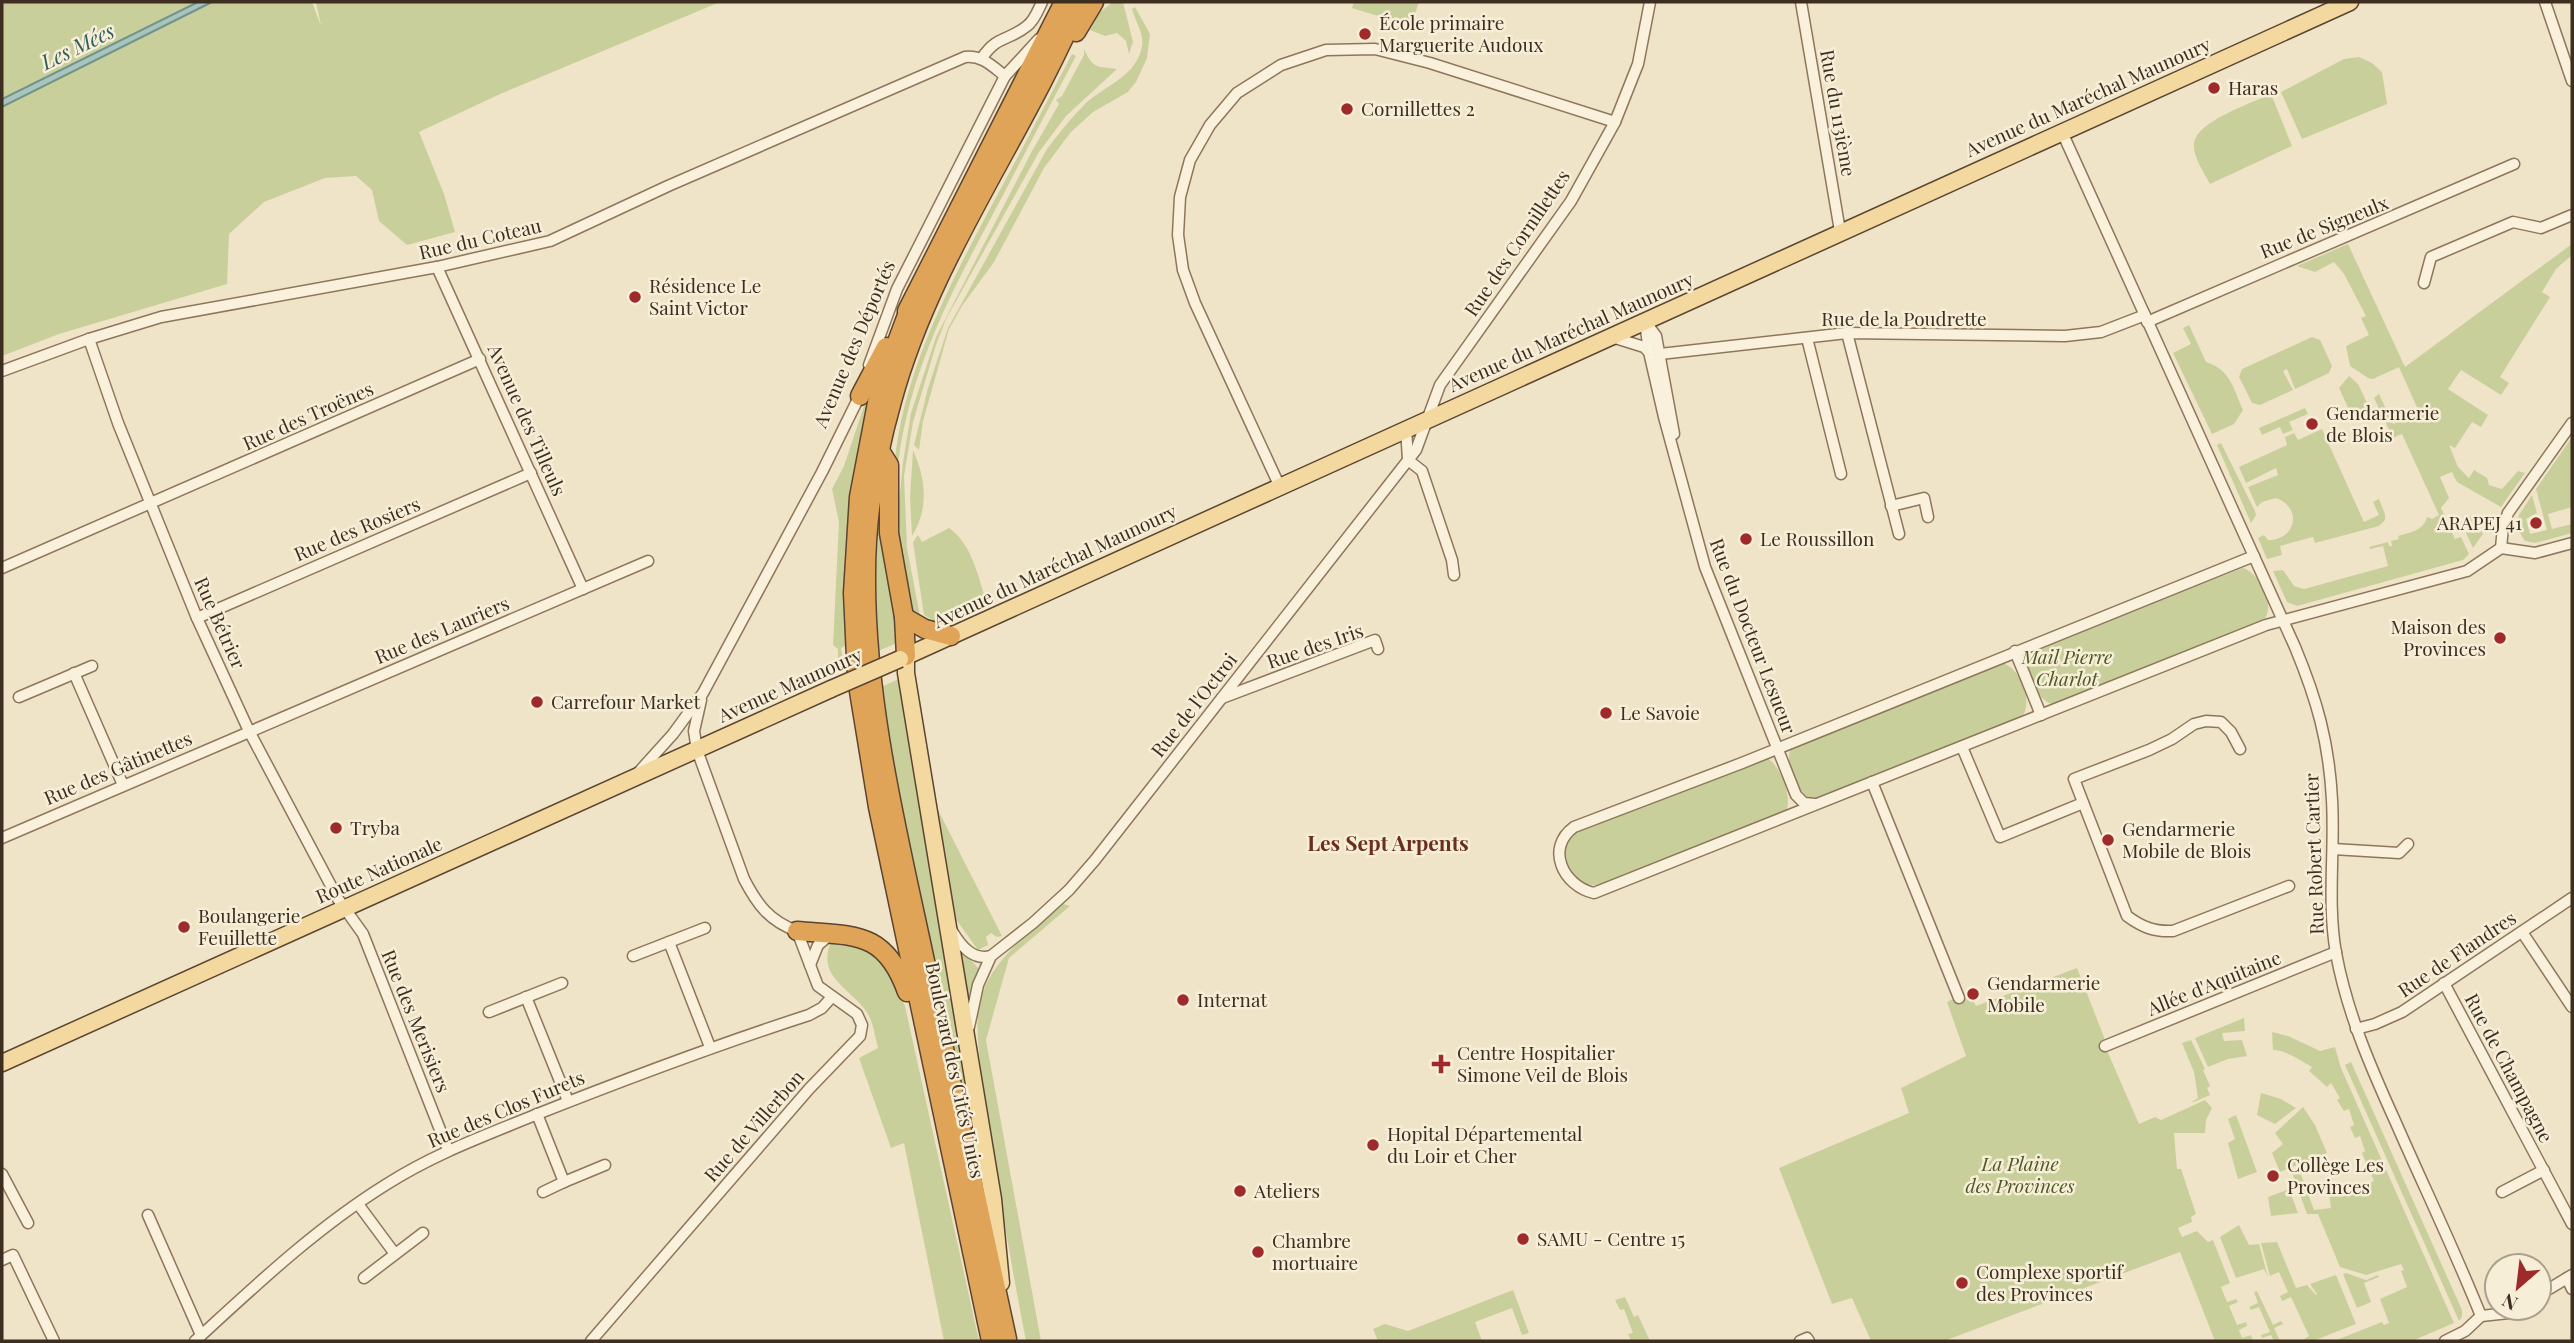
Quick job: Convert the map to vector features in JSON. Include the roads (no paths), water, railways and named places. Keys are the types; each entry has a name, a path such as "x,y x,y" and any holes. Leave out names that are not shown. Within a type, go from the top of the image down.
{"highway":[{"name":"Avenue des Déportés","path":"912,302 1075,17"},
{"path":"903,658 904,617 889,533 889,465 879,449 892,398 922,316 1075,17"},
{"path":"860,396 912,302"},
{"name":"Boulevard des Cités Unies","path":"912,302 885,373 859,497 853,593 857,679 877,807 931,1058 1002,1340"},
{"name":"Boulevard des Cités Unies","path":"879,449 868,529 866,571 867,621 874,698 895,818 1002,1340"},
{"path":"904,617 925,629 951,636"},
{"path":"797,932 831,934 871,941 887,953 900,971 931,1058"}],"main road":[{"name":"Avenue du Maréchal Maunoury","path":"903,658 2350,2"},
{"name":"Avenue Maunoury","path":"697,750 903,658"},
{"path":"903,658 993,1199 1002,1340"},
{"name":"Route Nationale","path":"2,1063 697,750"}],"street":[{"path":"1005,76 982,58 990,45 1027,27 1042,2"},
{"name":"Rue des Cornillettes","path":"1428,420 1440,385 1571,201 1615,122 1638,64 1650,2"},
{"name":"Rue du 113ième","path":"1801,2 1840,231"},
{"path":"2545,2 2572,81"},
{"name":"Avenue des Déportés","path":"632,780 673,734 703,693 743,622 860,396 876,343 897,289 1005,76 1075,17"},
{"path":"1280,487 1195,303 1183,270 1178,234 1180,197 1190,160 1210,125 1237,93 1281,65 1326,50 1375,49 1430,63 1615,122"},
{"name":"Rue du Coteau","path":"2,371 89,339 161,317 438,267 550,241 668,186 965,57 982,58"},
{"path":"2062,132 2283,621"},
{"name":"Rue de Signeulx","path":"2146,318 2514,164"},
{"path":"2424,283 2431,257 2513,222 2541,228 2572,215"},
{"name":"Avenue des Tilleuls","path":"438,267 583,589"},
{"name":"Rue de la Poudrette","path":"1660,354 1847,333 2065,336 2101,332 2146,318"},
{"name":"Rue du Docteur Lesueur","path":"1646,322 1649,352 1664,417 1705,567 1796,795"},
{"name":"Rue du Docteur Lesueur","path":"1646,322 1656,336 1678,462"},
{"path":"1847,333 1899,534"},
{"path":"1612,337 1644,347 1649,352"},
{"path":"1807,338 1842,474"},
{"name":"Rue Bétrier","path":"89,339 150,504 197,618 249,730 345,909"},
{"name":"Rue des Troënes","path":"2,568 480,359"},
{"name":"Rue de l'Octroi","path":"991,956 1069,890 1408,460 1418,446 1428,420"},
{"path":"2501,548 2503,527 2508,513 2572,423"},
{"path":"1406,429 1408,460 1422,471 1452,560 1454,575"},
{"name":"Rue des Rosiers","path":"197,618 531,473"},
{"path":"1891,506 1924,498 1928,517"},
{"path":"2254,556 1574,827 1564,834 1559,843 1559,854 1573,884 1594,892 2258,628 2467,571 2501,548 2535,553 2572,543"},
{"name":"Rue des Lauriers","path":"249,730 648,561"},
{"name":"Rue Robert Cartier","path":"2283,621 2316,698 2328,752 2333,849 2331,906 2336,953 2356,1029 2481,1316"},
{"name":"Rue des Iris","path":"1222,698 1375,640 1378,649"},
{"path":"2015,652 2041,715"},
{"path":"19,697 92,666"},
{"path":"74,673 123,785"},
{"name":"Avenue des Déportés","path":"697,750 695,726 703,693"},
{"path":"2240,749 2231,732 2221,722 2206,721 2194,724 2149,750 2074,779 2127,916 2148,929 2173,931 2289,886"},
{"name":"Rue des Gâtinettes","path":"2,838 249,730"},
{"path":"1962,747 2000,837 2083,803"},
{"path":"697,750 736,860 753,896 769,917 797,932"},
{"path":"1872,782 1959,998"},
{"path":"1789,815 1796,806 1796,795"},
{"path":"1796,795 1804,803 1819,803"},
{"path":"2333,849 2399,853 2408,844"},
{"name":"Rue de Flandres","path":"2356,1029 2402,1012 2572,898"},
{"name":"Rue des Merisiers","path":"345,909 363,934 448,1150"},
{"path":"946,921 954,935 974,956 991,956"},
{"path":"633,956 705,928"},
{"name":"Rue de Villerbon","path":"591,1341 809,1088 860,1036 862,1026 857,1014 831,998 818,986 797,932"},
{"path":"2522,932 2572,1007"},
{"path":"810,966 818,946 831,934"},
{"path":"669,942 710,1047"},
{"name":"Allée d'Aquitaine","path":"2105,1046 2336,953"},
{"path":"969,1044 973,1002 991,956"},
{"name":"Rue de Champagne","path":"2444,983 2572,1224"},
{"path":"489,1012 562,984"},
{"path":"526,998 569,1101"},
{"name":"Rue des Clos Furets","path":"198,1338 267,1274 358,1204 387,1184 448,1150 710,1047 809,1015 822,1009 831,998"},
{"path":"537,1114 565,1182"},
{"path":"543,1192 605,1164"},
{"name":"Rue de Champagne","path":"2502,1192 2544,1170"},
{"path":"2,1174 28,1223"},
{"path":"358,1204 396,1254"},
{"path":"148,1215 198,1338"},
{"path":"364,1278 423,1233"},
{"path":"2,1260 13,1255 54,1341"},
{"path":"2553,1287 2570,1277 2572,1289"},
{"path":"2445,1341 2465,1331 2481,1316"},
{"path":"1800,1341 1807,1338 1809,1341"}],"water":[{"path":"198,2 212,2 2,107 2,99"}],"place":[{"name":"École primaire Marguerite Audoux","path":"1365,34"},
{"name":"Haras","path":"2214,88"},
{"name":"Cornillettes 2","path":"1347,109"},
{"name":"Résidence Le Saint Victor","path":"635,297"},
{"name":"Gendarmerie de Blois","path":"2312,424"},
{"name":"ARAPEJ 41","path":"2536,523"},
{"name":"Le Roussillon","path":"1746,539"},
{"name":"Maison des Provinces","path":"2500,638"},
{"name":"Carrefour Market","path":"537,702"},
{"name":"Le Savoie","path":"1606,713"},
{"name":"Tryba","path":"336,828"},
{"name":"Gendarmerie Mobile de Blois","path":"2108,840"},
{"name":"Boulangerie Feuillette","path":"184,927"},
{"name":"Gendarmerie Mobile","path":"1973,994"},
{"name":"Internat","path":"1183,1000"},
{"name":"Centre Hospitalier Simone Veil de Blois","path":"1441,1064"},
{"name":"Hopital Départemental du Loir et Cher","path":"1373,1145"},
{"name":"Collège Les Provinces","path":"2273,1176"},
{"name":"Ateliers","path":"1240,1191"},
{"name":"SAMU - Centre 15","path":"1523,1239"},
{"name":"Chambre mortuaire","path":"1258,1252"},
{"name":"Complexe sportif des Provinces","path":"1962,1283"}],"district":[{"name":"Les Sept Arpents","path":"1388,844"}],"water label":[{"name":"Les Mées","path":"78,47"}],"park label":[{"name":"Mail Pierre Charlot","path":"2067,668"},
{"name":"La Plaine des Provinces","path":"2020,1175"}]}
